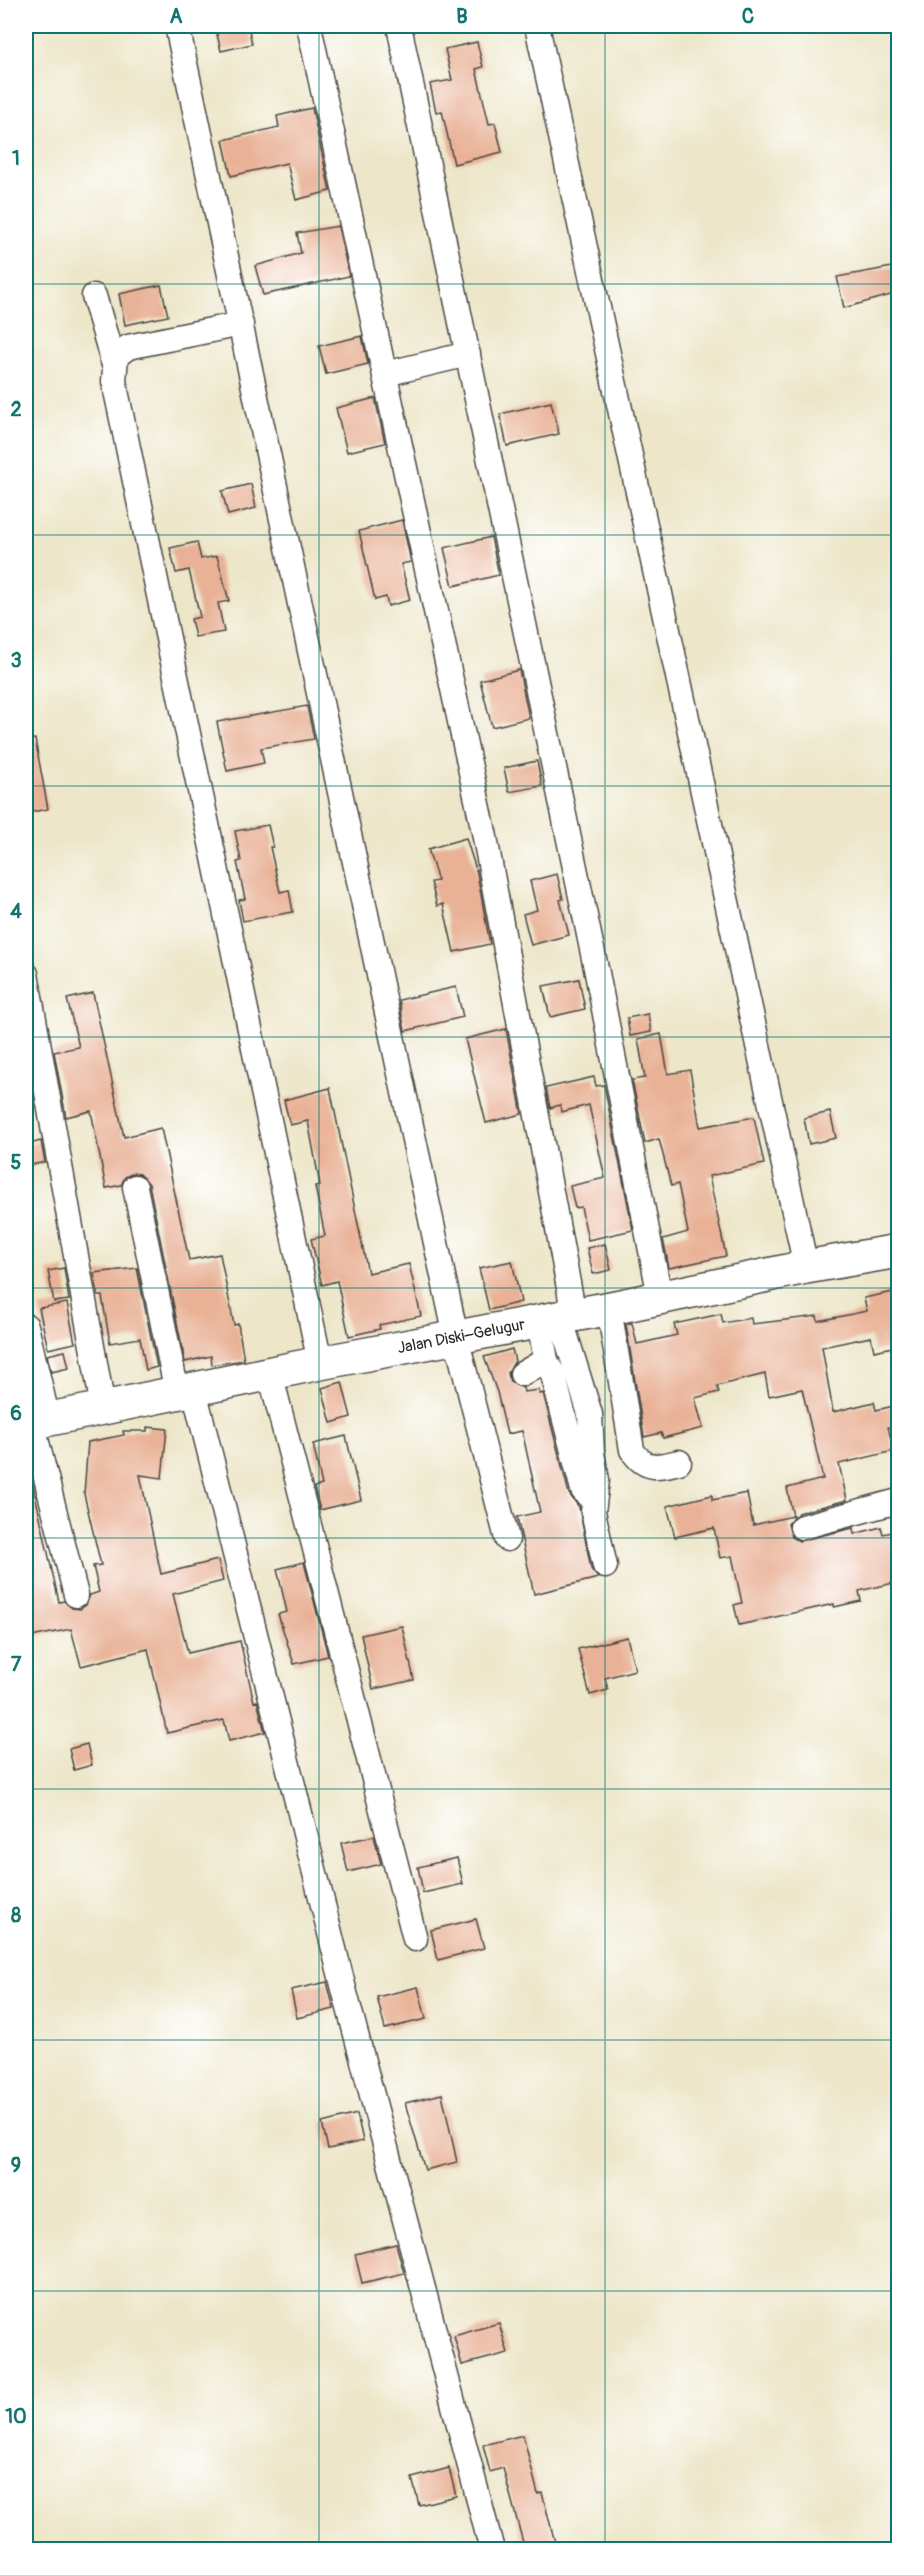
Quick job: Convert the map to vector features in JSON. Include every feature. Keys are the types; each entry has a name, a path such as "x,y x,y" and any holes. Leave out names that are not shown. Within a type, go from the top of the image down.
{"main road":[{"name":"Jalan Diski–Gelugur","path":"35,1422 456,1337 555,1335 609,1308 806,1266 898,1254"}],"street":[{"path":"177,26 456,1337 507,1539"},
{"path":"309,26 484,832 555,1335 553,1374 584,1490 593,1501 592,1512 605,1566"},
{"path":"399,26 597,973 660,1297"},
{"path":"537,26 806,1266"},
{"path":"94,296 114,364"},
{"path":"241,324 128,347 116,356 114,381 320,1363"},
{"path":"385,374 468,354"},
{"path":"26,974 103,1408"},
{"path":"135,1187 185,1392 492,2550"},
{"path":"609,1308 632,1450 645,1465 655,1468 679,1462"},
{"path":"26,1326 35,1422 76,1595"},
{"path":"522,1374 555,1335"},
{"path":"270,1373 415,1939"},
{"path":"802,1527 898,1501"}],"building":[{"path":"215,26 248,26 252,44 221,51"},
{"path":"477,42 483,67 476,69 489,124 495,123 502,152 454,164 442,111 436,112 430,84 452,80 445,49"},
{"path":"312,108 330,191 296,200 287,163 231,176 223,140 279,127 277,116"},
{"path":"338,226 349,276 263,295 255,266 301,253 297,233"},
{"path":"898,266 898,293 844,308 837,277"},
{"path":"161,285 168,316 125,325 119,294"},
{"path":"362,336 368,364 326,374 319,346"},
{"path":"375,398 385,443 347,452 336,408"},
{"path":"551,402 559,434 507,446 500,414"},
{"path":"251,484 256,508 228,515 222,491"},
{"path":"402,520 411,562 401,564 410,600 388,606 386,597 375,600 359,531"},
{"path":"491,537 499,575 453,586 444,548"},
{"path":"197,542 201,559 217,556 229,601 218,603 224,632 195,637 191,619 200,617 189,570 176,573 170,548"},
{"path":"519,670 529,718 492,727 480,680"},
{"path":"307,706 314,739 261,748 264,763 227,771 217,722"},
{"path":"35,739 48,809 26,813 26,740"},
{"path":"537,761 542,786 509,792 504,768"},
{"path":"268,825 273,847 270,847 280,892 289,890 293,912 243,921 239,900 245,899 237,862 241,861 235,831"},
{"path":"466,838 477,873 490,944 454,952 443,904 437,906 431,882 438,881 428,849"},
{"path":"557,874 563,899 560,900 569,935 531,945 523,914 537,910 530,881"},
{"path":"579,979 585,1009 550,1017 543,986"},
{"path":"456,987 463,1017 405,1031 399,1000"},
{"path":"93,993 124,1137 161,1128 189,1260 220,1254 234,1325 238,1324 244,1360 212,1365 211,1356 185,1362 149,1184 140,1174 133,1173 125,1177 121,1185 106,1188 91,1111 66,1117 54,1052 79,1047 67,999"},
{"path":"648,1014 651,1032 630,1036 627,1018"},
{"path":"506,1029 522,1114 486,1123 465,1039"},
{"path":"661,1034 668,1074 690,1070 700,1127 754,1117 764,1164 709,1176 726,1256 669,1268 663,1239 688,1232 678,1184 671,1186 659,1139 645,1143 632,1080 645,1078 638,1039"},
{"path":"26,1057 34,1100 26,1102"},
{"path":"594,1077 596,1086 604,1085 633,1230 588,1240 581,1207 575,1208 570,1186 605,1178 589,1105 561,1112 560,1105 550,1108 546,1088"},
{"path":"330,1088 368,1273 409,1264 421,1316 379,1325 380,1329 349,1336 337,1281 322,1285 311,1239 325,1236 315,1186 320,1185 308,1121 290,1125 284,1100"},
{"path":"830,1112 836,1138 809,1144 804,1118"},
{"path":"41,1141 45,1162 26,1166 26,1145"},
{"path":"605,1244 611,1270 593,1274 587,1248"},
{"path":"512,1261 521,1302 489,1310 479,1268"},
{"path":"64,1268 69,1300 54,1302 48,1271"},
{"path":"137,1268 157,1367 146,1370 140,1338 110,1343 102,1296 98,1296 94,1273"},
{"path":"898,1291 898,1346 874,1351 871,1337 822,1347 833,1412 874,1402 876,1410 898,1405 898,1425 888,1427 894,1451 839,1464 847,1500 798,1513 788,1524 792,1537 799,1541 853,1528 854,1534 881,1527 883,1534 898,1531 898,1582 859,1591 861,1601 834,1607 834,1604 739,1625 734,1605 742,1603 732,1556 720,1558 714,1528 675,1537 667,1506 712,1495 712,1500 747,1493 753,1525 793,1516 787,1488 823,1479 802,1389 769,1396 765,1374 717,1386 719,1392 695,1398 703,1428 663,1438 661,1433 644,1437 626,1324 632,1323 637,1344 677,1335 674,1324 721,1314 723,1323 751,1318 752,1324 817,1316 818,1321 867,1311 864,1298"},
{"path":"67,1303 75,1343 48,1349 39,1308"},
{"path":"512,1349 515,1361 508,1373 510,1382 523,1388 524,1392 539,1390 540,1394 543,1393 569,1494 579,1507 591,1569 598,1578 534,1594 517,1517 540,1512 522,1431 507,1434 497,1392 484,1357"},
{"path":"65,1351 69,1368 51,1372 47,1355"},
{"path":"342,1382 351,1417 331,1423 322,1388"},
{"path":"147,1427 167,1429 162,1478 140,1475 161,1574 218,1560 223,1581 173,1594 188,1653 240,1641 254,1702 257,1701 265,1732 229,1741 224,1720 167,1733 148,1649 81,1666 71,1629 26,1638 26,1613 33,1611 26,1573 26,1478 31,1477 59,1602 64,1601 72,1608 80,1609 86,1605 90,1595 99,1592 93,1566 101,1565 84,1494 88,1442 124,1435 123,1431 147,1431"},
{"path":"346,1436 361,1500 320,1510 314,1487 322,1485 313,1444"},
{"path":"304,1562 328,1656 294,1664 278,1614 287,1612 277,1569"},
{"path":"402,1626 414,1680 373,1689 361,1635"},
{"path":"627,1637 635,1670 605,1678 608,1690 590,1695 578,1649"},
{"path":"87,1744 92,1765 74,1770 69,1749"},
{"path":"374,1836 381,1864 348,1872 341,1843"},
{"path":"457,1858 463,1884 423,1893 418,1867"},
{"path":"476,1919 484,1948 438,1960 431,1930"},
{"path":"327,1982 334,2009 297,2018 291,1990"},
{"path":"418,1987 426,2019 385,2029 377,1997"},
{"path":"442,2094 457,2162 425,2170 405,2103"},
{"path":"357,2114 363,2141 328,2149 322,2123"},
{"path":"396,2244 404,2273 362,2283 355,2254"},
{"path":"499,2323 508,2353 462,2365 454,2336"},
{"path":"523,2435 538,2494 542,2493 557,2550 525,2550 503,2468 490,2472 483,2445"},
{"path":"449,2468 456,2496 419,2505 412,2478"}]}
